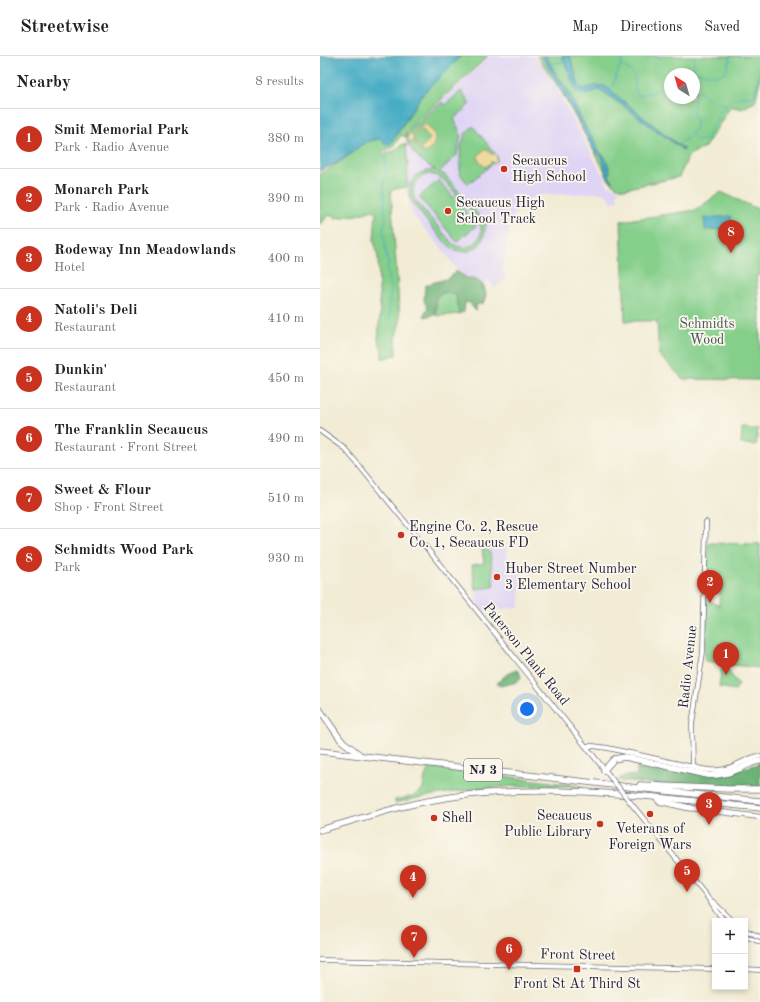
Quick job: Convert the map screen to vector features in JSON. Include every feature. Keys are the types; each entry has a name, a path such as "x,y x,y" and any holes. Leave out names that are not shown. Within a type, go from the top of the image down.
{"highway":[{"path":"320,710 341,740 361,756"},
{"name":"NJ 3","path":"320,751 760,801"},
{"path":"606,772 614,759 622,757 717,775 729,773 760,761"},
{"name":"NJ 3","path":"605,784 728,789 760,792"},
{"path":"728,789 760,789"},
{"name":"NJ 3","path":"321,830 405,806 444,798 525,791 562,790 760,808"},
{"name":"NJ 3","path":"639,796 690,808"}],"main road":[{"path":"693,767 720,771 753,757 760,756"},
{"name":"NJ 3","path":"690,808 760,817"}],"street":[{"name":"Paterson Plank Road","path":"320,431 345,449 357,463 586,746 723,918"},
{"name":"Radio Avenue","path":"693,767 692,724 703,652 706,522"},
{"path":"586,746 608,748 693,767"},
{"name":"Paterson Plank Road","path":"708,898 730,918"},
{"path":"748,931 758,936"},
{"path":"748,937 758,936"},
{"path":"748,937 760,942"},
{"name":"Front Street","path":"320,960 712,969"},
{"path":"748,969 760,970"}],"shaded area":[{"name":"Secaucus High School","path":"490,56 535,56 552,80 608,185 620,190 617,194 618,201 611,202 609,197 601,193 539,195 529,199 518,207 510,224 502,269 506,278 495,288 489,280 480,287 464,279 443,250 411,213 406,189 409,165 405,139 406,133"},
{"name":"Huber Street Number 3 Elementary School","path":"506,544 508,561 521,560 520,607 483,611 477,603 472,565 484,563 482,548"}],"green space":[{"path":"461,56 488,56 406,132 405,137 401,135 392,148 382,151 383,154 391,152 401,145 406,144 408,165 407,187 394,189 391,192 400,321 396,336 396,355 382,358 382,350 378,339 380,315 378,258 374,240 376,212 373,210 357,215 335,218 335,216 328,215 320,224 320,174 368,141 380,139 389,146 422,95"},
{"path":"537,56 760,56 760,81 755,102 741,109 731,106 705,147 689,155 679,177 624,189 615,186 608,177 562,93"},
{"path":"461,91 470,104 454,119 461,135 457,155 439,172 445,175 487,225 479,245 474,249 467,251 455,250 450,247 413,204 410,197 410,184 413,179 422,172 436,170 421,160 412,150 408,144 407,133 442,102 445,105","holes":["429,174 438,176 444,180 479,221 481,234 479,239 471,246 459,247 453,244 415,200 413,191 418,180 424,175"]},
{"path":"473,126 497,156 497,161 468,184 460,174 461,147 465,134"},
{"name":"Secaucus High School Track","path":"439,180 477,225 457,242 419,197"},
{"name":"Schmidts Wood","path":"721,192 760,210 760,275 756,276 760,317 760,380 683,379 659,355 657,321 625,321 621,221 696,210"},
{"path":"456,271 467,278 477,280 484,286 486,295 483,304 477,304 476,311 470,303 465,302 464,312 459,313 456,295 449,292 440,293 437,294 435,299 435,315 425,317 425,312 428,308 424,301 425,286 445,279 453,275"},
{"path":"448,292 456,295 459,314 436,316 438,295"},
{"path":"742,428 758,429 756,445 741,444"},
{"path":"708,543 760,544 760,668 725,664 724,665 739,685 735,690 719,687 722,663 705,661","holes":["709,584 720,584 719,606 709,600"]},
{"path":"487,547 488,552 490,552 494,587 475,589 472,565 484,563 482,548"},
{"path":"516,670 519,671 521,678 514,683 500,686 498,684 498,682 507,674"},
{"path":"637,762 683,772 748,767 760,763 760,788 662,785 620,781 619,779 624,776 637,775"},
{"path":"429,767 583,787 494,787 459,791 395,803 395,800 414,796 423,789 425,776"}],"sand":[{"path":"425,124 434,135 434,143 429,150 424,153 412,141 410,143 408,140 408,135 410,133 412,135","holes":["420,130 423,130 430,139 422,147 420,147 413,140 413,137"]},
{"path":"487,149 492,155 494,153 497,156 497,161 494,163 492,161 486,167 482,165 478,159 478,156 482,151"}],"water":[{"path":"320,56 461,56 422,95 389,146 380,139 368,141 342,160 320,171"},
{"path":"541,56 546,56 566,87 586,128 596,143 597,149 605,157 612,182 609,181 606,176 602,159 592,147 564,94"},
{"path":"562,56 570,56 579,86 584,89 604,86 685,150 603,91 597,90 587,95 577,91"},
{"path":"731,216 732,228 705,230 704,218"}],"waterway":[{"path":"611,90 624,56"},
{"path":"654,56 661,58 662,56"},
{"path":"694,68 695,56"},
{"path":"700,72 717,76 726,72 730,60 728,56"},
{"path":"551,64 564,61"},
{"path":"621,64 629,69 633,74 635,90 639,96 664,87"},
{"path":"691,134 697,141 706,140 718,117 730,101 737,97 754,96 760,71"},
{"path":"700,91 712,102 726,105"},
{"path":"679,144 695,129 696,121 693,116 695,104"},
{"path":"388,152 385,159 386,173 383,180 386,221 383,228 387,260 389,262 387,267 389,286 391,290 389,301 390,321"}],"place":[{"name":"Secaucus High School","path":"504,169"},
{"name":"Secaucus High School Track","path":"448,211"},
{"name":"Schmidts Wood Park","path":"731,253"},
{"name":"Engine Co. 2, Rescue Co. 1, Secaucus FD","path":"401,535"},
{"name":"Huber Street Number 3 Elementary School","path":"497,577"},
{"name":"Monarch Park","path":"710,603"},
{"name":"Smit Memorial Park","path":"726,675"},
{"name":"Veterans of Foreign Wars","path":"650,814"},
{"name":"Shell","path":"434,818"},
{"name":"Secaucus Public Library","path":"600,824"},
{"name":"Rodeway Inn Meadowlands","path":"709,825"},
{"name":"Dunkin'","path":"687,892"},
{"name":"Natoli's Deli","path":"413,898"},
{"name":"Sweet & Flour","path":"414,958"},
{"name":"Front St At Third St","path":"577,969"},
{"name":"The Franklin Secaucus","path":"509,970"}]}
